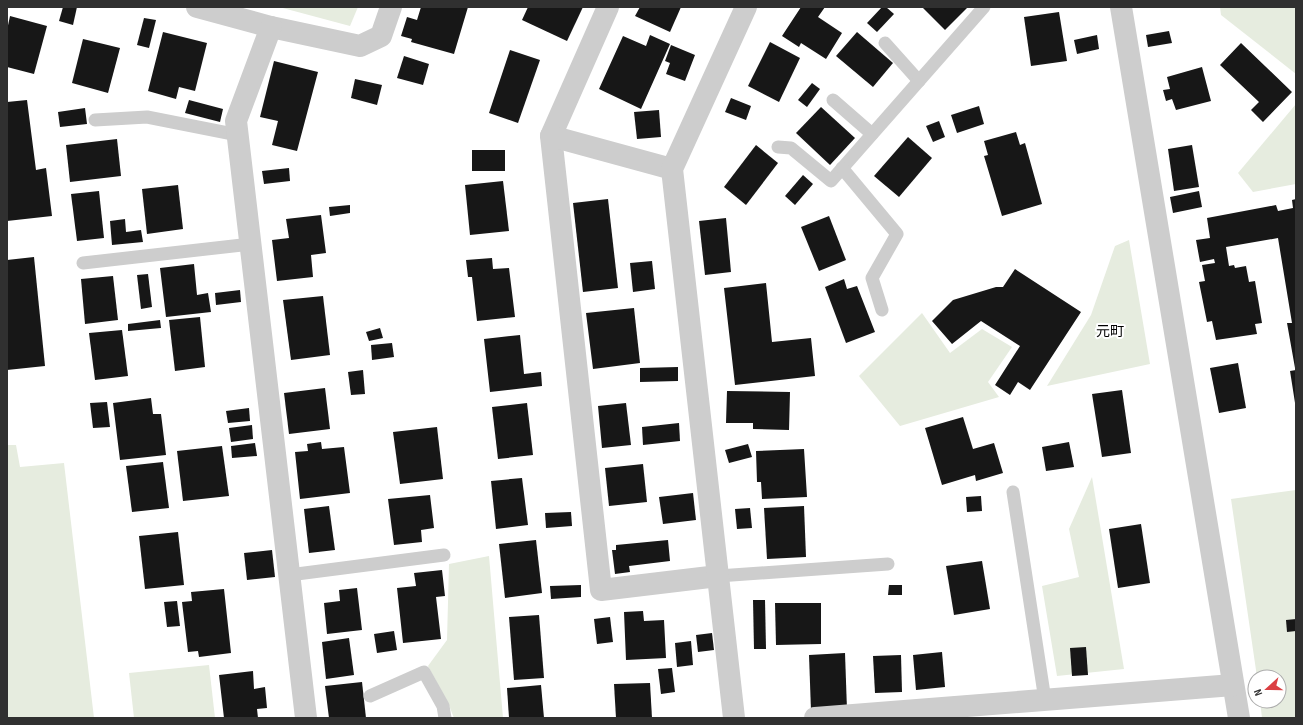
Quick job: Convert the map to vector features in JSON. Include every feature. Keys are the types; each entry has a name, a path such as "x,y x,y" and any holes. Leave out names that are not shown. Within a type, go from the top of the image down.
{"street":[{"path":"197,7 272,27 360,46 381,36 391,7"},
{"path":"608,7 551,136 601,590 718,576"},
{"path":"734,718 672,169 746,7"},
{"path":"1121,7 1239,718"},
{"path":"272,27 236,121 306,718"},
{"path":"551,136 672,169"},
{"path":"815,718 1233,685"}],"lane":[{"path":"778,147 791,148 830,181 984,7"},
{"path":"885,42 919,81"},
{"path":"833,100 872,134"},
{"path":"95,120 147,117 238,134"},
{"path":"842,168 897,234 872,278 882,310"},
{"path":"83,263 251,244"},
{"path":"1013,492 1045,700"},
{"path":"289,575 444,555"},
{"path":"718,576 888,564"},
{"path":"370,696 424,672 443,706 445,718"}],"shaded area":[{"path":"279,7 358,7 350,26"},
{"path":"1220,7 1296,7 1296,74 1221,15"},
{"path":"1296,104 1296,184 1253,192 1238,173"},
{"path":"1129,240 1150,364 1047,386 1091,315 1115,246"},
{"path":"922,313 950,353 982,329 1012,347 988,382 999,397 900,426 859,376"},
{"path":"7,445 16,445 20,467 64,463 94,718 7,718"},
{"path":"1092,477 1124,669 1057,676 1042,586 1079,577 1069,529"},
{"path":"1296,490 1296,718 1262,718 1261,709 1287,709 1287,669 1256,669 1231,499"},
{"path":"489,556 503,718 454,718 448,703 428,666 447,640 449,564"},
{"path":"209,665 215,718 134,718 129,673"}],"building":[{"path":"63,7 77,7 73,25 59,21"},
{"path":"421,7 468,7 454,54 411,42 412,39 401,36 407,17 417,20"},
{"path":"528,7 583,7 567,41 522,20"},
{"path":"640,7 681,7 670,32 635,16"},
{"path":"801,7 825,7 818,17 842,33 826,59 801,43 799,47 782,36"},
{"path":"882,7 886,7 894,14 877,32 867,23"},
{"path":"922,7 968,7 945,30"},
{"path":"1059,12 1067,61 1031,66 1024,17"},
{"path":"10,16 47,26 34,74 7,67 7,30"},
{"path":"144,18 156,20 149,48 137,45"},
{"path":"1169,31 1172,43 1148,47 1146,35"},
{"path":"163,32 207,43 195,91 179,87 176,99 148,91"},
{"path":"857,32 893,63 873,87 836,56"},
{"path":"650,35 670,44 641,109 599,89 623,36 646,46"},
{"path":"1097,35 1099,49 1077,54 1074,40"},
{"path":"83,39 120,48 108,93 72,83"},
{"path":"770,42 800,58 779,102 748,86"},
{"path":"1241,43 1292,92 1263,122 1251,110 1259,102 1220,65"},
{"path":"671,45 695,55 685,81 666,74 670,63 665,61"},
{"path":"510,50 540,60 518,123 489,113"},
{"path":"404,56 429,64 423,85 397,78"},
{"path":"274,61 318,72 297,151 272,145 278,121 260,117"},
{"path":"1202,67 1211,101 1176,110 1172,99 1166,101 1163,90 1170,89 1167,77"},
{"path":"355,79 382,85 377,105 351,98"},
{"path":"812,83 820,89 807,107 798,100"},
{"path":"731,98 751,106 746,120 725,112"},
{"path":"27,100 36,170 46,168 52,216 7,221 7,102"},
{"path":"189,100 223,109 220,122 185,113"},
{"path":"979,106 984,124 957,133 951,115"},
{"path":"821,107 855,138 830,165 796,133"},
{"path":"85,108 87,124 60,127 58,112"},
{"path":"659,110 661,137 637,139 634,112"},
{"path":"939,121 945,137 933,142 926,126"},
{"path":"1016,132 1020,145 1025,143 1042,204 1002,216 984,156 988,155 984,141"},
{"path":"908,137 932,158 899,197 874,176"},
{"path":"117,139 121,176 70,182 66,145"},
{"path":"756,145 778,163 746,205 724,187"},
{"path":"1192,145 1199,187 1174,191 1168,149"},
{"path":"472,150 505,150 505,171 472,171"},
{"path":"289,168 290,181 264,184 262,171"},
{"path":"803,175 813,184 795,205 785,196"},
{"path":"503,181 509,231 470,235 465,185"},
{"path":"178,185 183,229 147,234 142,189"},
{"path":"99,191 104,238 77,241 71,194"},
{"path":"1199,191 1202,207 1173,213 1170,197"},
{"path":"608,199 618,288 583,292 573,203"},
{"path":"1296,199 1295,368 1287,323 1292,323 1278,238 1226,247 1229,266 1234,265 1235,268 1246,266 1249,282 1255,281 1262,323 1255,324 1257,334 1216,340 1212,321 1207,322 1199,282 1205,281 1202,265 1215,263 1214,259 1200,262 1196,240 1210,238 1207,218 1276,205 1278,211 1293,208 1292,200"},
{"path":"350,205 350,213 330,216 329,207"},
{"path":"321,215 326,253 311,255 313,277 277,281 272,240 289,238 286,219"},
{"path":"829,216 846,260 819,271 801,227"},
{"path":"726,218 731,272 705,275 699,221"},
{"path":"125,219 126,232 141,230 143,242 112,245 110,221"},
{"path":"34,257 45,366 7,370 7,260"},
{"path":"492,258 493,269 509,268 515,317 477,321 472,277 468,277 466,260"},
{"path":"652,261 655,289 633,292 630,263"},
{"path":"194,264 197,295 208,293 211,312 166,317 160,268"},
{"path":"1015,269 1081,312 1030,390 1018,382 1010,395 995,385 1020,346 981,321 952,344 932,321 953,300 996,287 1003,287"},
{"path":"148,274 152,307 141,309 137,275"},
{"path":"113,276 118,320 85,324 81,279"},
{"path":"844,279 847,289 857,286 875,332 846,343 825,287"},
{"path":"766,283 772,342 811,338 815,376 735,385 724,288"},
{"path":"240,290 241,302 216,305 215,293"},
{"path":"323,296 330,355 291,360 283,300"},
{"path":"634,308 640,363 593,369 586,313"},
{"path":"200,317 205,367 175,371 169,320"},
{"path":"160,320 161,328 128,331 128,324"},
{"path":"380,328 383,338 369,341 366,332"},
{"path":"122,330 128,376 95,380 89,333"},
{"path":"520,335 524,374 541,372 542,386 490,392 484,339"},
{"path":"392,343 394,357 372,360 371,345"},
{"path":"1238,363 1246,408 1219,413 1210,368"},
{"path":"678,367 678,381 640,382 640,368"},
{"path":"363,370 365,394 351,395 348,372"},
{"path":"1296,370 1296,403 1295,403 1290,371"},
{"path":"325,388 330,429 289,434 284,393"},
{"path":"1122,390 1131,453 1102,457 1092,394"},
{"path":"727,391 790,392 789,430 753,429 753,423 726,423"},
{"path":"151,398 153,414 161,414 166,455 120,460 113,403"},
{"path":"107,402 110,427 93,428 90,403"},
{"path":"527,403 533,455 498,459 492,407"},
{"path":"626,403 631,445 602,448 598,406"},
{"path":"249,408 250,421 228,423 226,411"},
{"path":"963,417 973,449 994,443 1003,473 976,481 975,475 942,485 925,428"},
{"path":"679,423 680,441 643,445 642,427"},
{"path":"252,425 253,439 231,442 229,428"},
{"path":"437,427 443,479 400,484 393,432"},
{"path":"321,442 322,449 344,447 350,493 300,499 295,452 308,451 307,444"},
{"path":"1069,442 1074,467 1046,471 1042,447"},
{"path":"255,443 257,456 232,458 231,446"},
{"path":"748,444 752,457 729,463 725,450"},
{"path":"222,446 229,496 183,501 177,451"},
{"path":"804,449 807,497 762,499 761,482 757,482 756,451"},
{"path":"163,462 169,508 132,512 126,466"},
{"path":"643,464 647,502 609,506 605,468"},
{"path":"522,478 528,525 496,529 491,481"},
{"path":"693,493 696,520 663,524 659,497"},
{"path":"430,495 434,528 421,530 422,542 394,545 388,499"},
{"path":"981,496 982,511 967,512 966,497"},
{"path":"329,506 335,550 309,553 304,509"},
{"path":"804,506 806,557 767,559 764,508"},
{"path":"750,508 752,528 737,529 735,509"},
{"path":"571,512 572,526 546,528 545,513"},
{"path":"1141,524 1150,583 1118,588 1109,529"},
{"path":"178,532 184,585 145,589 139,536"},
{"path":"536,540 542,593 505,598 499,544"},
{"path":"668,540 670,561 629,566 630,572 615,574 612,550 616,550 616,545"},
{"path":"272,550 275,577 247,580 244,553"},
{"path":"982,561 990,609 954,615 946,566"},
{"path":"442,570 445,596 436,597 441,639 403,643 397,588 416,586 414,573"},
{"path":"581,585 581,597 551,599 550,586"},
{"path":"889,585 902,585 902,595 888,595"},
{"path":"357,588 362,630 327,634 324,603 340,601 339,590"},
{"path":"224,589 231,653 199,657 198,651 188,652 182,602 192,601 191,592"},
{"path":"753,600 765,600 766,649 754,649"},
{"path":"177,601 180,626 167,627 164,602"},
{"path":"775,603 821,603 821,644 776,645"},
{"path":"643,611 644,621 664,620 666,658 626,660 624,612"},
{"path":"539,615 544,678 514,680 509,617"},
{"path":"610,617 613,642 597,644 594,619"},
{"path":"1296,619 1296,631 1287,632 1286,620"},
{"path":"394,631 397,650 377,653 374,634"},
{"path":"712,633 714,650 698,652 696,635"},
{"path":"349,638 354,675 326,679 322,642"},
{"path":"691,641 693,665 677,667 675,643"},
{"path":"1086,647 1088,675 1072,676 1070,648"},
{"path":"942,652 945,687 916,690 913,655"},
{"path":"845,653 847,710 811,711 809,655"},
{"path":"901,655 902,692 875,693 873,656"},
{"path":"672,668 675,692 661,694 658,669"},
{"path":"253,671 254,689 265,687 267,708 257,709 258,718 224,718 219,675"},
{"path":"362,682 366,718 329,718 325,686"},
{"path":"650,683 652,718 616,718 614,684"},
{"path":"541,685 544,718 509,718 507,688"}],"district":[{"name":"元町","path":"1110,331"}]}
